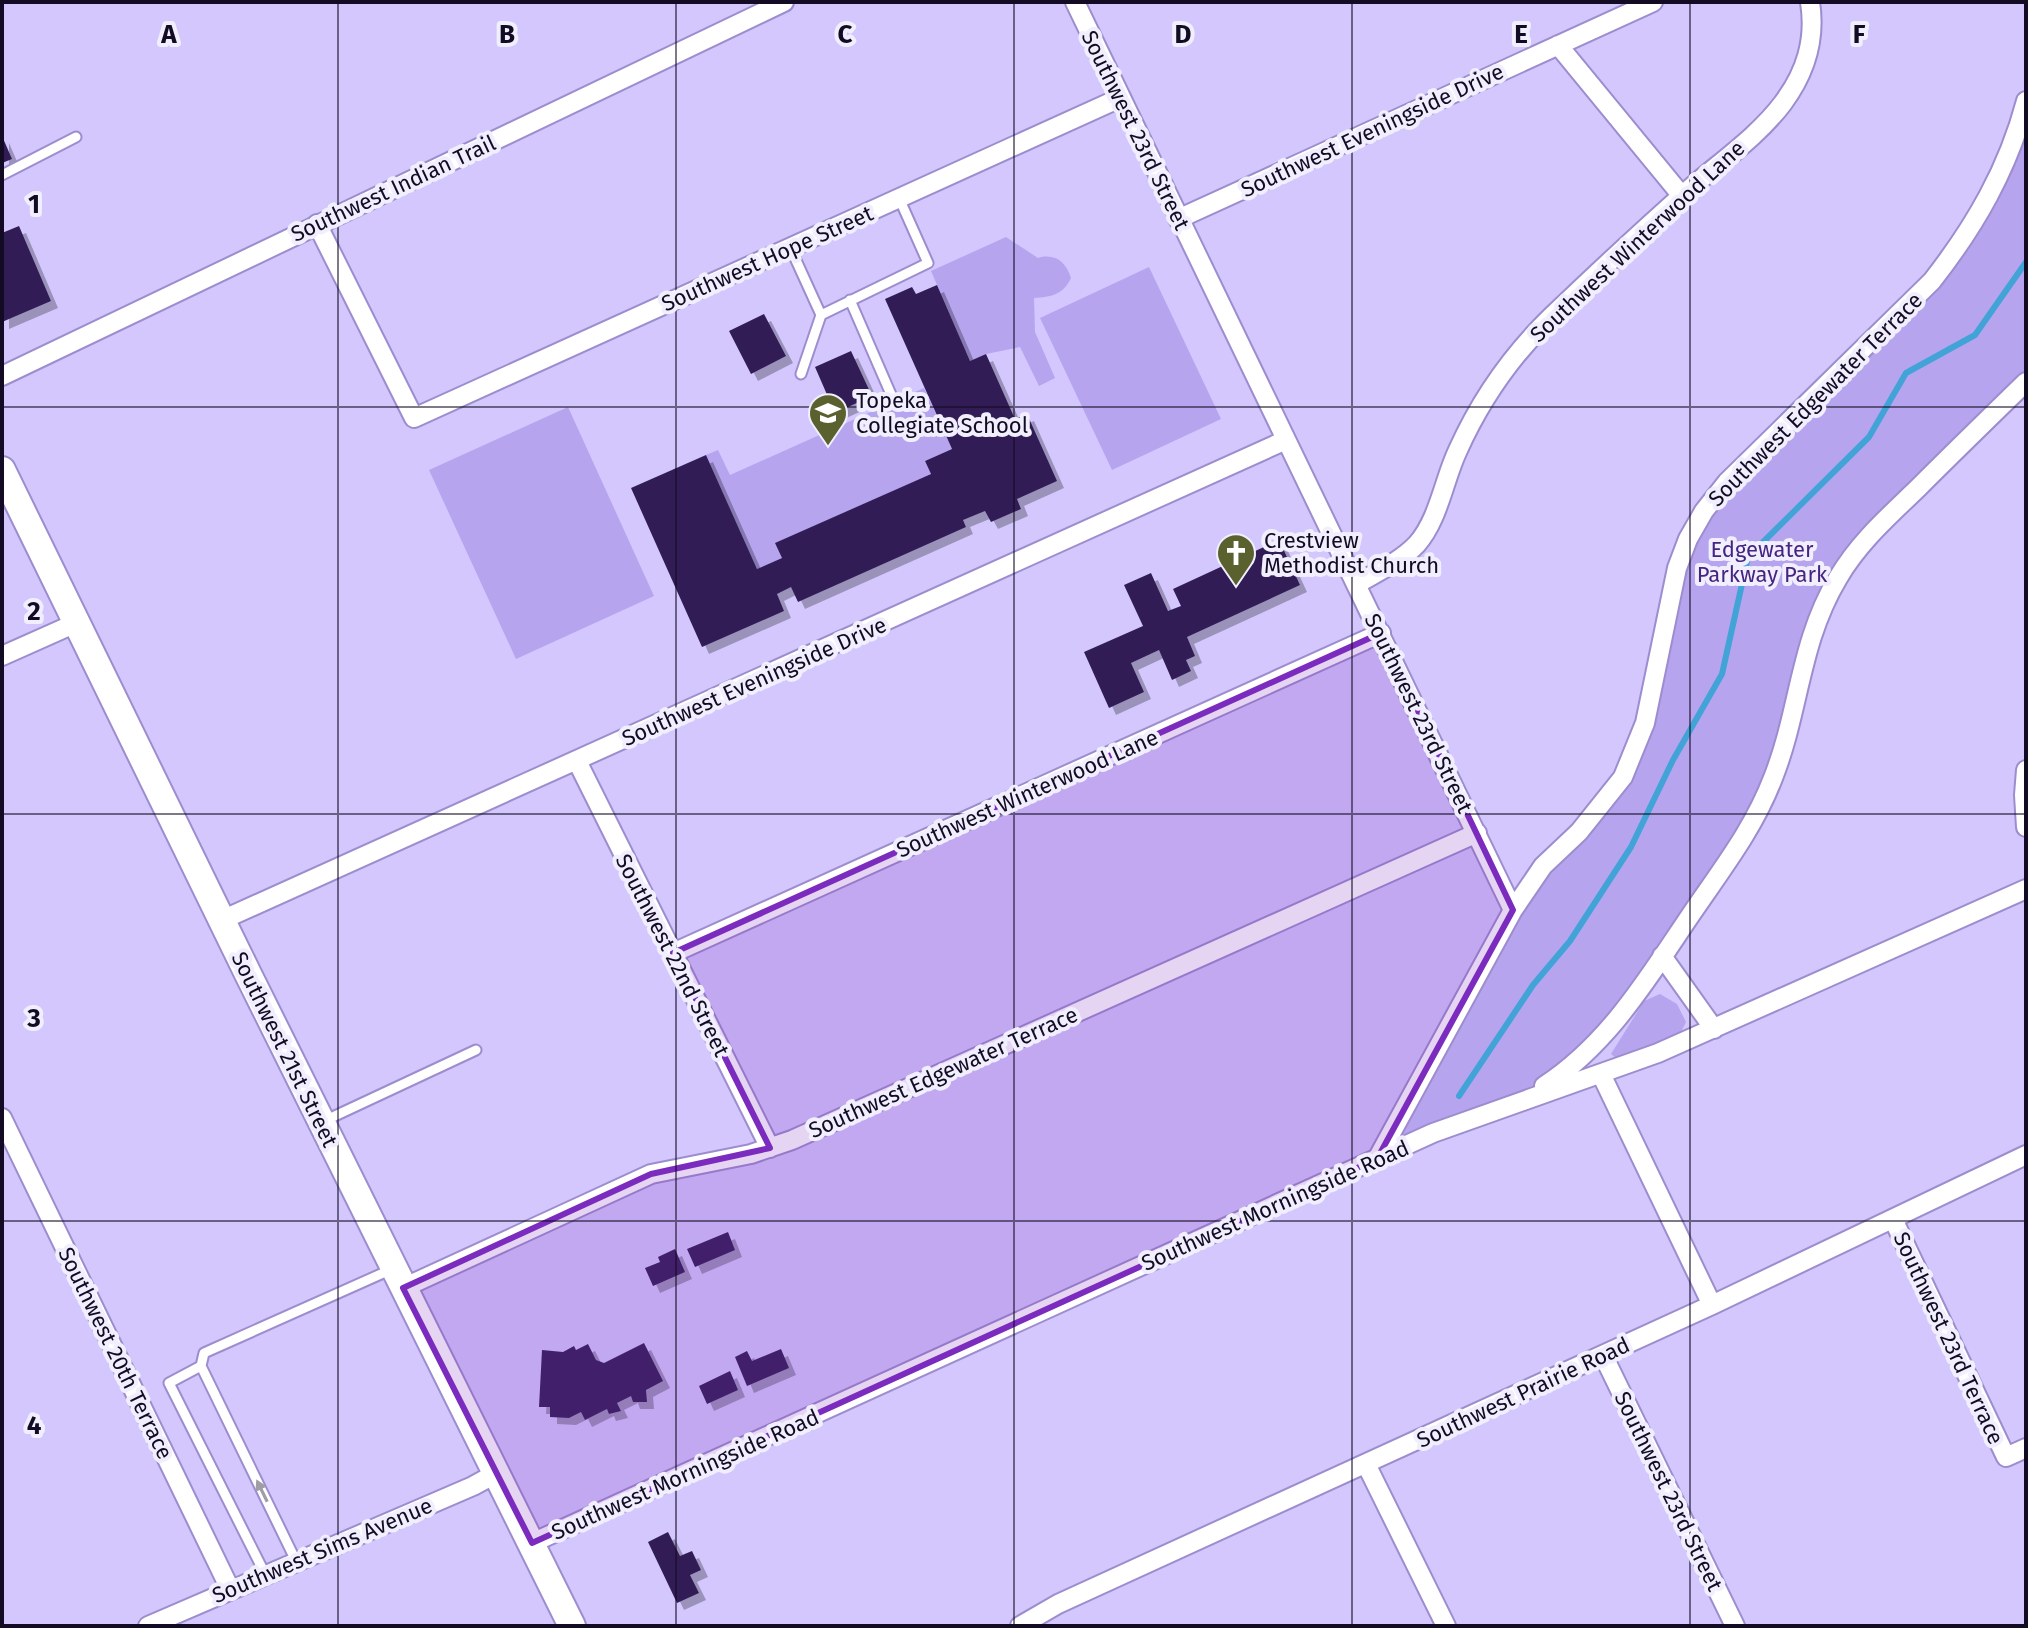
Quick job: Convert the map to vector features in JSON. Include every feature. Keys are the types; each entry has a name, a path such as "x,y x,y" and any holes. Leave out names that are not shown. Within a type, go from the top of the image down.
{"main road":[{"name":"Southwest 21st Street","path":"2,470 572,1626"}],"street":[{"name":"Southwest Indian Trail","path":"2,376 784,2"},
{"name":"Southwest Eveningside Drive","path":"1178,219 1653,2"},
{"name":"Southwest Winterwood Lane","path":"1357,584 1403,556 1418,542 1427,529 1458,448 1480,408 1524,346 1574,295 1783,104 1800,76 1810,49 1813,23 1810,2"},
{"name":"Southwest 23rd Street","path":"1080,4 1120,98 1513,910"},
{"path":"1558,45 1682,196"},
{"name":"Southwest Hope Street","path":"317,224 414,418 1120,98"},
{"name":"Southwest Edgewater Terrace","path":"1513,910 1543,866 1579,832 1623,777 1649,709 1677,568 1688,539 1704,511 1727,482 1932,281 1978,218 2019,151 2026,101"},
{"path":"1539,1095 1542,1088 1571,1067 1605,1035 1753,825 1774,777 1789,728 1807,645 1838,578 1856,551 2026,382"},
{"name":"Southwest Eveningside Drive","path":"222,920 1286,440"},
{"path":"2,656 76,623"},
{"name":"Southwest Winterwood Lane","path":"673,953 1381,633"},
{"name":"Southwest 22nd Street","path":"577,761 770,1148"},
{"path":"2026,770 2026,827"},
{"name":"Southwest Edgewater Terrace","path":"398,1278 651,1174 770,1148 1477,833"},
{"name":"Southwest Morningside Road","path":"532,1543 1433,1133 1601,1074 1714,1029 2026,889"},
{"path":"1377,1159 1513,910"},
{"path":"1662,956 1714,1029"},
{"path":"1601,1074 1712,1305"},
{"name":"Southwest 20th Terrace","path":"2,1118 230,1589"},
{"name":"Southwest Prairie Road","path":"1020,1626 1058,1604 1712,1305 2026,1155"},
{"name":"Southwest 23rd Terrace","path":"1893,1219 2006,1457 2026,1448"},
{"name":"Southwest 23rd Street","path":"1603,1355 1735,1626"},
{"path":"1366,1464 1446,1626"},
{"name":"Southwest Sims Avenue","path":"148,1626 495,1474"}],"lane":[{"path":"2,175 76,137"},
{"path":"821,315 928,263 899,198"},
{"path":"790,247 821,315 801,374"},
{"path":"850,300 893,399"},
{"path":"321,1122 476,1050"},
{"path":"296,1561 201,1366 204,1353 398,1278"},
{"path":"201,1366 169,1383 265,1574"}],"highlighted area":[{"path":"1381,633 1513,910 1377,1159 532,1543 403,1288 651,1174 770,1148 673,953"}],"green space":[{"name":"Edgewater Parkway Park","path":"2026,101 2026,382 1838,578 1774,777 1619,1019 1542,1088 1377,1158 1513,910 1623,777 1673,586 1704,511 1956,250"},
{"path":"1006,237 1038,258 1059,260 1071,278 1056,294 1034,298 1035,332 1055,378 1039,386 1020,347 986,354 970,361 931,271"},
{"path":"1149,267 1221,419 1112,470 1040,318"},
{"path":"924,388 952,449 925,461 931,474 776,543 782,558 757,569 706,455 718,450 730,475"},
{"path":"568,407 654,596 516,659 429,470"},
{"path":"1660,994 1677,1004 1686,1022 1679,1036 1617,1059 1611,1054 1644,1001"}],"building":[{"path":"2,136 12,159 2,163"},
{"path":"19,226 51,301 2,322 2,233"},
{"name":"Topeka Collegiate School","path":"937,285 970,361 986,354 1015,419 1027,414 1057,481 1017,499 1021,509 991,522 985,511 963,520 966,527 798,602 791,587 777,594 784,611 702,647 631,488 706,455 757,569 782,558 775,543 931,474 925,461 952,449 885,299 912,287 916,294"},
{"path":"764,314 786,356 751,374 729,331"},
{"path":"851,351 872,396 835,413 815,367"},
{"path":"1279,540 1300,585 1187,637 1195,656 1186,660 1191,671 1172,680 1159,650 1131,663 1144,692 1109,708 1084,652 1143,626 1124,585 1151,573 1168,611 1181,606 1173,589"},
{"path":"728,1232 735,1250 695,1267 687,1249"},
{"path":"675,1249 685,1272 653,1286 645,1268 660,1262 658,1257"},
{"path":"644,1343 663,1381 646,1390 647,1402 633,1402 631,1396 617,1403 621,1411 609,1414 607,1409 585,1420 581,1412 569,1418 550,1417 550,1407 539,1407 542,1350 563,1352 588,1344 596,1360 604,1363"},
{"path":"781,1349 789,1368 747,1386 735,1357 747,1351 752,1361"},
{"path":"730,1371 738,1390 707,1404 699,1386"},
{"path":"668,1532 680,1556 692,1551 701,1570 690,1575 699,1593 677,1603 648,1542"}],"waterway":[{"path":"1459,1096 1533,985 1570,941 1631,847 1673,760 1722,674 1748,557 1869,437 1906,373 1975,335 2026,262"}],"place":[{"name":"Topeka Collegiate School","path":"828,447"},
{"name":"Crestview Methodist Church","path":"1236,587"}]}
